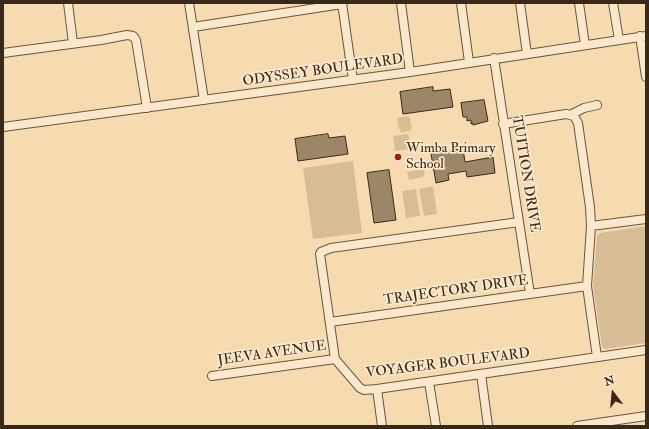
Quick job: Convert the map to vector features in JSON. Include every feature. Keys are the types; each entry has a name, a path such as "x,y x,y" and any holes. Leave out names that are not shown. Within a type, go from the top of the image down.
{"street":[{"path":"68,3 73,43"},
{"path":"189,3 204,100"},
{"path":"401,3 410,72"},
{"path":"461,3 469,62"},
{"path":"520,3 527,54"},
{"path":"579,3 585,45"},
{"path":"614,3 619,40"},
{"path":"193,27 342,4 353,80"},
{"path":"3,53 127,35 133,36 136,40 147,108"},
{"path":"643,36 646,77"},
{"name":"ODYSSEY BOULEVARD","path":"3,127 410,72 643,36"},
{"name":"TUITION DRIVE","path":"494,58 530,294"},
{"path":"504,124 570,115 584,108 596,105"},
{"path":"570,115 574,116 578,123 590,206 591,226 586,286 597,357"},
{"path":"591,226 646,219"},
{"path":"335,359 320,254 321,252 324,250 519,222"},
{"name":"TRAJECTORY DRIVE","path":"330,322 586,286"},
{"name":"VOYAGER BOULEVARD","path":"335,359 360,388 364,390 429,382 646,350"},
{"name":"JEEVA AVENUE","path":"212,376 242,376 306,366 335,359"},
{"path":"481,374 488,426"},
{"path":"429,382 436,426"},
{"path":"377,389 382,426"},
{"path":"576,426 626,422 646,416"}],"shaded area":[{"path":"409,116 412,128 409,131 401,133 397,118"},
{"path":"408,134 411,149 395,151 393,136"},
{"path":"353,161 362,233 313,239 303,168"},
{"path":"424,169 425,174 423,177 409,180 407,172"},
{"path":"433,186 437,214 424,216 419,189"},
{"path":"416,189 420,216 406,218 402,191"},
{"path":"646,226 646,343 605,349 602,347 593,285 597,236 600,233"}],"building":[{"path":"433,87 433,91 450,89 453,107 403,114 400,92"},
{"path":"484,100 488,121 473,125 473,123 471,124 471,120 467,121 467,117 463,117 461,103"},
{"path":"328,134 329,138 345,136 348,154 298,161 295,139"},
{"path":"463,149 465,162 493,157 495,173 467,177 466,171 448,174 449,180 436,183 431,154"},
{"path":"389,170 396,220 374,223 367,173"}],"place":[{"name":"Wimba Primary School","path":"398,157"}]}
